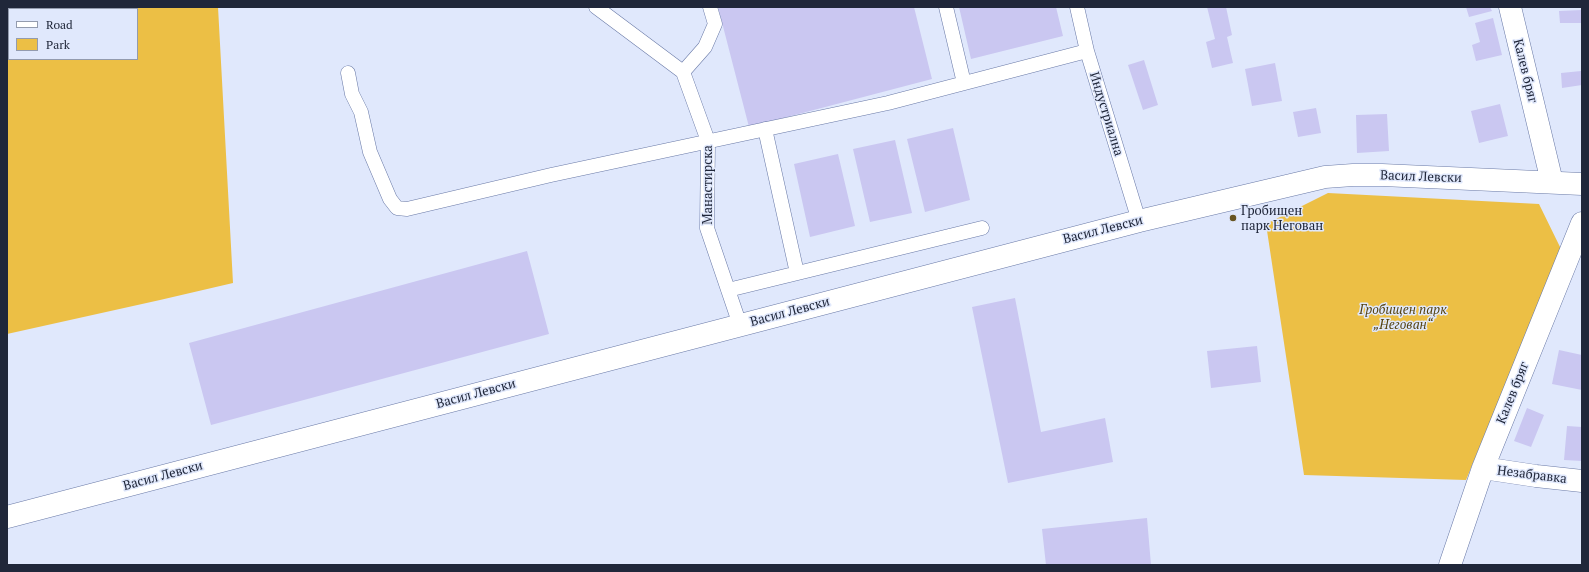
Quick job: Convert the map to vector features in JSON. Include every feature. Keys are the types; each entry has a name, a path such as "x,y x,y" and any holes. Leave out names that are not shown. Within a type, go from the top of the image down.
{"street":[{"name":"Калев бряг","path":"1510,7 1552,182"},
{"name":"Васил Левски","path":"7,517 1138,221 1325,178 1353,175 1382,175 1582,184"},
{"name":"Калев бряг","path":"1450,565 1483,468 1582,223"},
{"name":"Незабравка","path":"1483,468 1582,481"}],"lane":[{"path":"596,7 683,72 705,47 715,24 710,7"},
{"path":"946,7 964,83"},
{"name":"Индустриална","path":"1077,7 1087,51 1138,221"},
{"path":"348,73 352,94 361,112 370,152 390,199 397,208 407,209 708,140 888,103 1087,51"},
{"name":"Манастирска","path":"683,72 708,140 707,228 740,325"},
{"path":"765,129 797,273"},
{"path":"728,290 982,228"}],"green space":[{"path":"7,7 218,7 233,283 7,334"},
{"name":"Гробищен парк „Негован“","path":"1328,193 1539,204 1561,249 1466,480 1304,475 1266,224"}],"building":[{"path":"718,7 914,7 932,79 749,127"},
{"path":"959,7 1056,7 1063,36 971,59"},
{"path":"1207,7 1226,7 1232,35 1227,37 1233,63 1212,68 1206,42 1215,39"},
{"path":"1466,7 1490,7 1492,11 1469,17"},
{"path":"1582,10 1582,23 1560,23 1559,11"},
{"path":"1493,18 1502,55 1476,61 1472,45 1480,42 1475,23"},
{"path":"1144,60 1158,105 1143,110 1128,65"},
{"path":"1275,63 1282,101 1252,106 1245,69"},
{"path":"1581,71 1582,85 1562,88 1561,73"},
{"path":"1500,104 1508,136 1479,143 1471,111"},
{"path":"1316,108 1321,133 1298,137 1293,112"},
{"path":"1387,114 1389,151 1357,153 1356,115"},
{"path":"953,128 970,200 925,212 907,139"},
{"path":"895,140 912,213 870,222 853,149"},
{"path":"838,154 855,226 810,237 794,164"},
{"path":"527,251 549,334 211,425 189,343"},
{"path":"1015,298 1041,432 1105,418 1113,462 1008,483 972,307"},
{"path":"1257,346 1261,382 1211,388 1207,351"},
{"path":"1559,350 1582,355 1582,390 1552,384"},
{"path":"1527,408 1544,415 1531,447 1514,441"},
{"path":"1567,426 1582,427 1582,461 1564,460"},
{"path":"1147,518 1151,565 1046,565 1042,529"}],"place":[{"name":"Гробищен парк Негован","path":"1233,218"}]}
